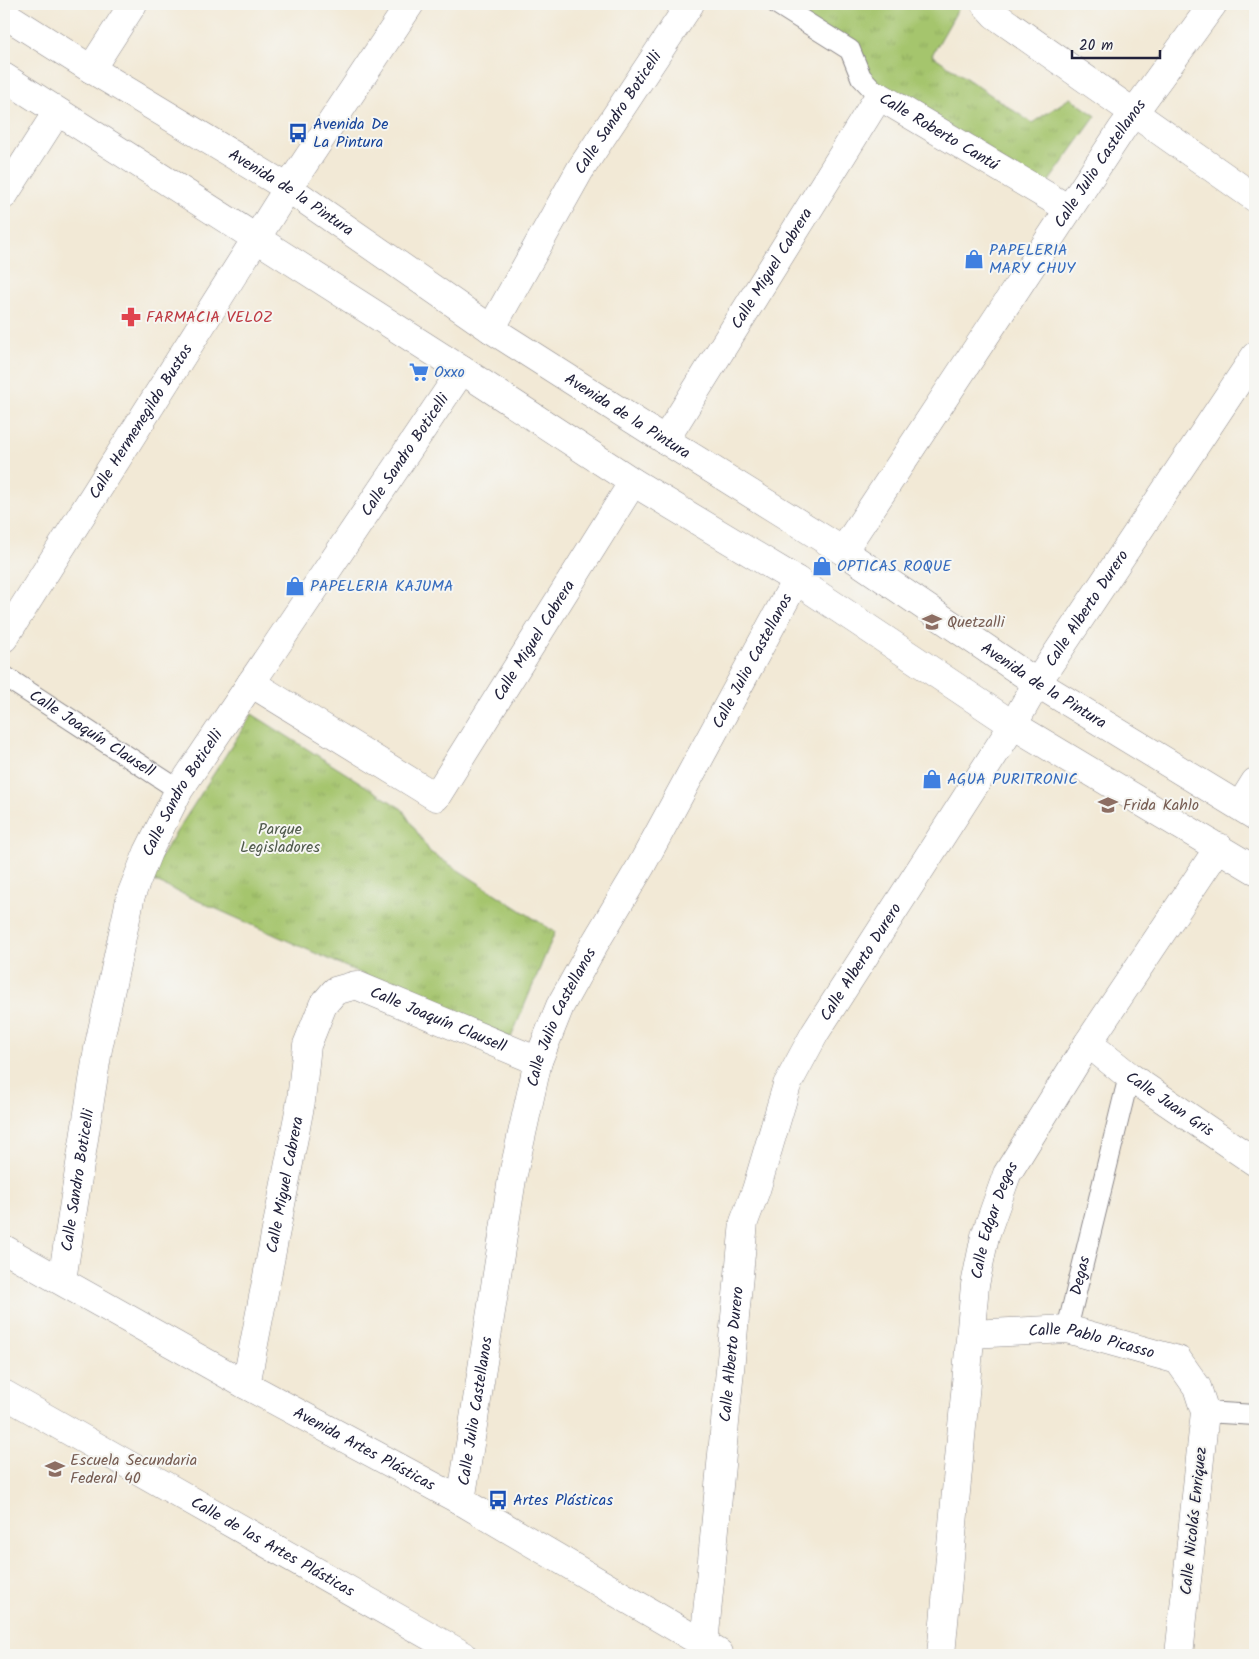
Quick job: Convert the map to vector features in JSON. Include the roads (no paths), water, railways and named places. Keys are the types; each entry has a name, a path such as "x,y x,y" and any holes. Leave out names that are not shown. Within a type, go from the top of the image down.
{"street":[{"path":"91,69 133,4"},
{"name":"Calle Hermenegildo Bustos","path":"4,638 288,188 410,4"},
{"name":"Calle Sandro Boticelli","path":"491,329 580,170 690,4"},
{"name":"Calle Roberto Cantú","path":"777,4 850,50 861,77 878,96 1069,209"},
{"path":"985,4 995,14 1255,198"},
{"name":"Calle Julio Castellanos","path":"843,551 1134,111 1213,4"},
{"name":"Avenida de la Pintura","path":"4,14 288,188 491,329 843,551 1037,684 1248,811"},
{"path":"4,77 462,370 633,482 796,580 1013,725 1255,870"},
{"name":"Calle Miguel Cabrera","path":"665,440 878,96"},
{"path":"4,195 57,112"},
{"name":"Calle Alberto Durero","path":"710,1652 744,1222 756,1190 787,1085 821,1025 1013,725 1037,684 1255,356"},
{"name":"Calle Sandro Boticelli","path":"62,1280 98,1049 131,896 148,852 179,790 462,370"},
{"name":"Calle Miguel Cabrera","path":"251,683 436,797 633,482"},
{"name":"Calle Julio Castellanos","path":"461,1501 512,1179 538,1061 560,1006 594,943 641,866 796,580"},
{"name":"Calle Joaquín Clausell","path":"4,676 179,790"},
{"path":"1248,811 1255,782"},
{"name":"Calle Edgar Degas","path":"941,1655 974,1285 985,1236 1007,1174 1088,1043 1219,847"},
{"name":"Calle Joaquín Clausell","path":"335,991 356,985 538,1061"},
{"name":"Calle Miguel Cabrera","path":"246,1385 302,1101 307,1045 323,1004 335,991"},
{"name":"Calle Juan Gris","path":"1088,1043 1129,1076 1255,1162"},
{"name":"Degas","path":"1067,1329 1129,1076"},
{"name":"Avenida Artes Plásticas","path":"4,1249 246,1385 461,1501 710,1652"},
{"name":"Calle Pablo Picasso","path":"971,1334 1067,1329 1178,1360 1201,1399"},
{"name":"Calle de las Artes Plásticas","path":"4,1394 463,1655"},
{"path":"1201,1399 1255,1415"},
{"name":"Calle Nicolás Enriquez","path":"1179,1655 1201,1399"}],"place":[{"name":"Avenida De La Pintura","path":"298,133"},
{"name":"PAPELERIA MARY CHUY","path":"974,259"},
{"name":"FARMACIA VELOZ","path":"131,317"},
{"name":"Oxxo","path":"419,372"},
{"name":"OPTICAS ROQUE","path":"822,566"},
{"name":"PAPELERIA KAJUMA","path":"295,586"},
{"name":"Quetzalli","path":"932,622"},
{"name":"AGUA PURITRONIC","path":"932,779"},
{"name":"Frida Kahlo","path":"1108,805"},
{"name":"Escuela Secundaria Federal 40","path":"55,1469"},
{"name":"Artes Plásticas","path":"498,1500"}],"park label":[{"name":"Parque Legisladores","path":"280,838"}]}
